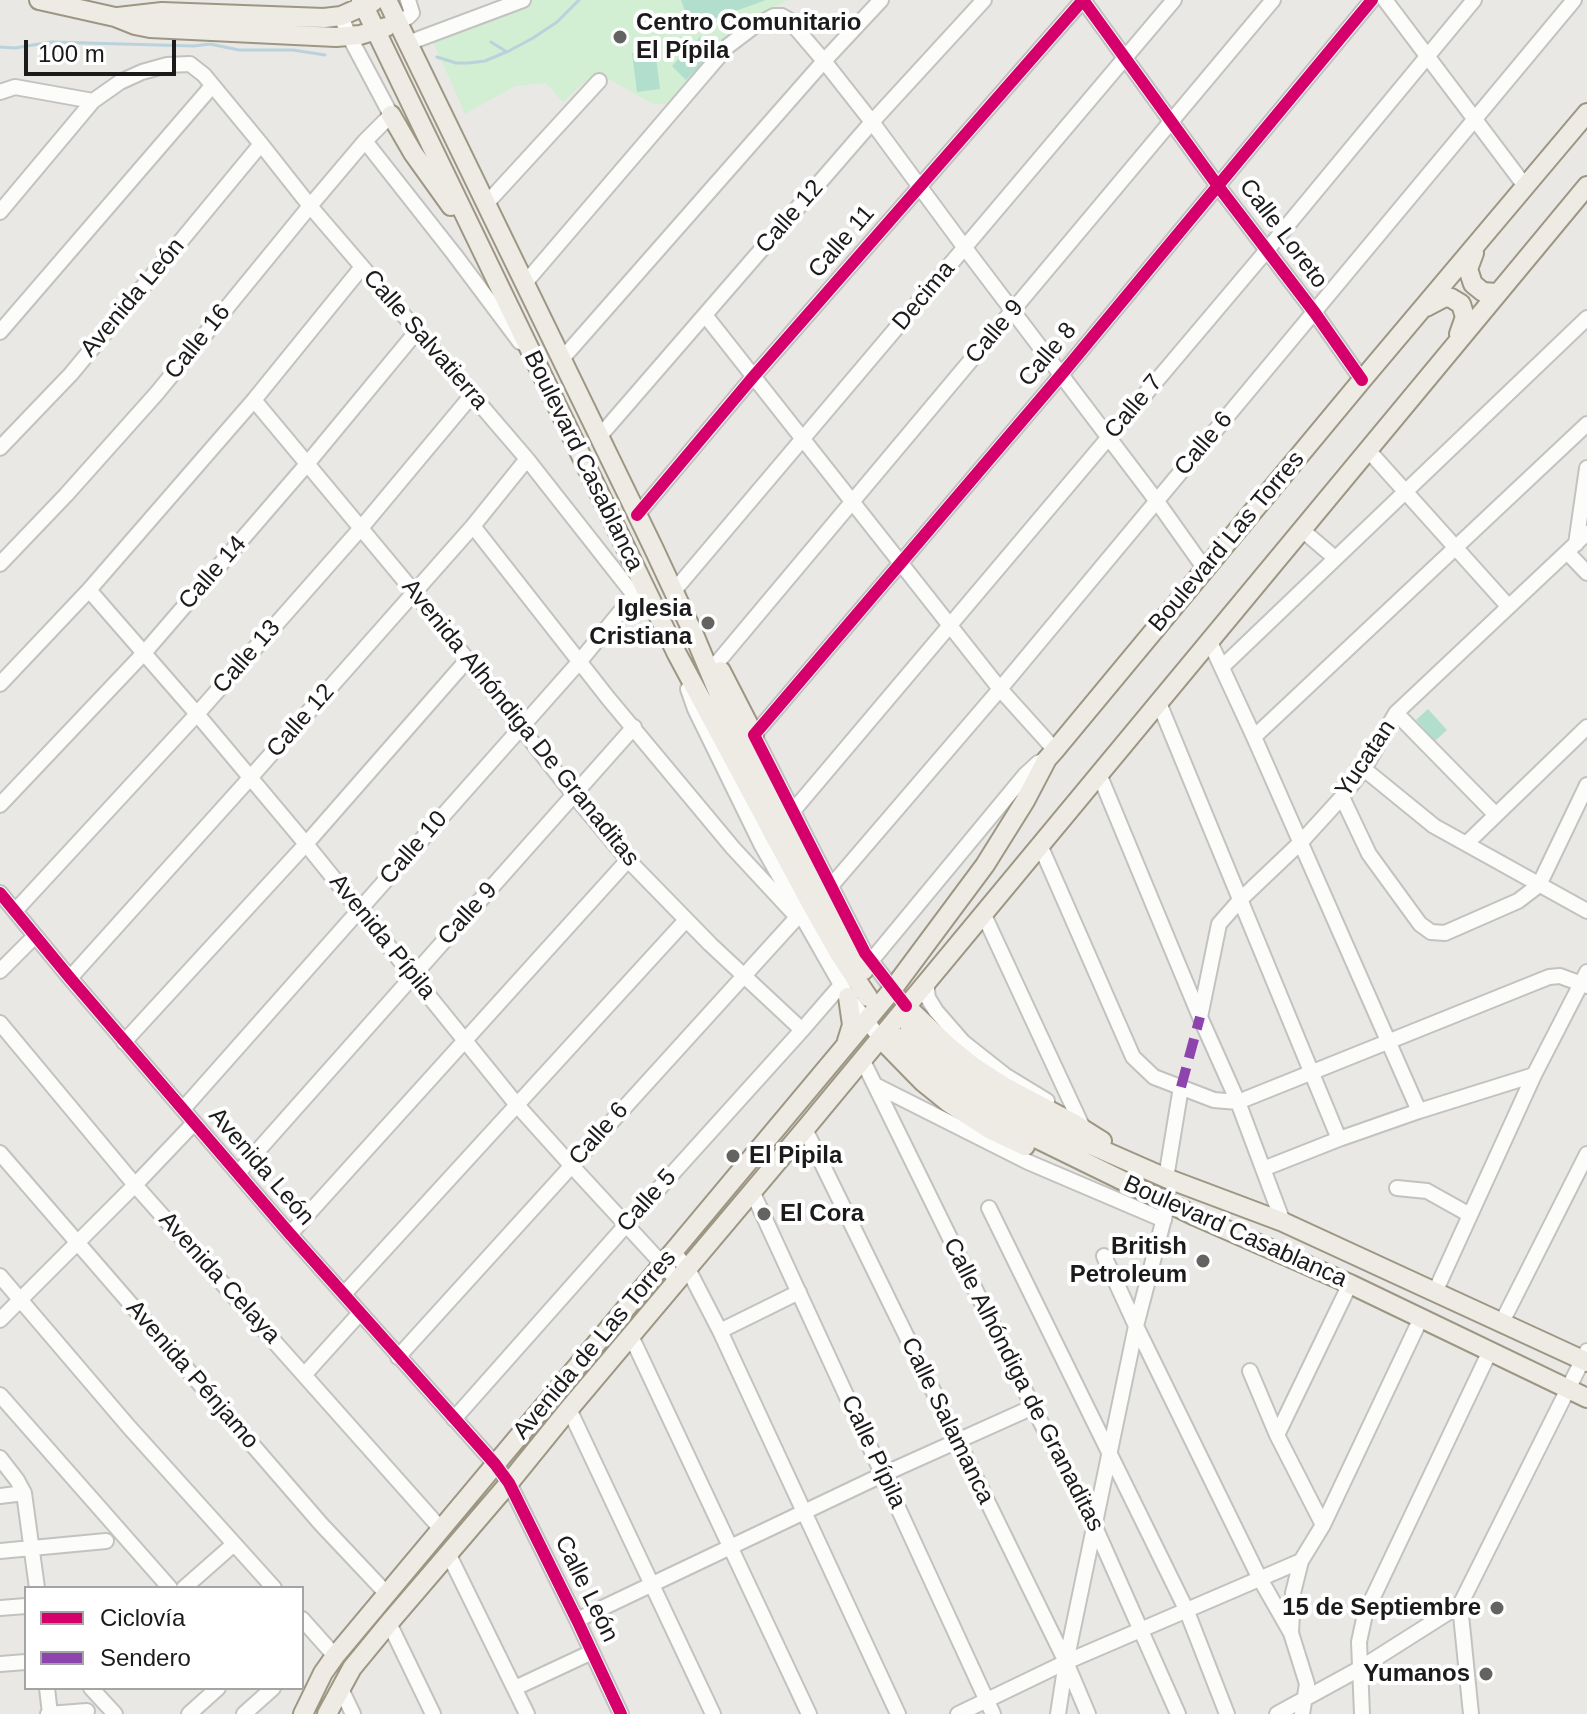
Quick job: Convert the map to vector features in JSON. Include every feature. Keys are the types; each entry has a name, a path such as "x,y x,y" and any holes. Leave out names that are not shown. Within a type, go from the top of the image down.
{"main road":[{"path":"39,0 115,17 135,25 160,14 324,18 341,16 367,2"},
{"name":"Boulevard Casablanca","path":"387,0 637,515 723,704 859,962 879,992"},
{"name":"Boulevard Casablanca","path":"367,2 375,31 537,364 638,590 677,654 840,955 879,992"},
{"path":"160,14 349,36 398,22"},
{"name":"Boulevard Las Torres","path":"867,1021 879,992 985,865 1051,755 1587,113"},
{"path":"391,115 413,153 474,234"},
{"name":"Boulevard Las Torres","path":"880,1038 1587,186"},
{"path":"1481,240 1469,263 1469,276 1478,289 1496,293"},
{"path":"1421,311 1445,297 1461,304 1465,317 1455,344"},
{"path":"695,637 717,663 754,735"},
{"path":"844,991 852,1025 844,1048"},
{"path":"906,1006 974,1067 1015,1093 1079,1126 1125,1160"},
{"name":"Avenida de Las Torres","path":"303,1714 335,1656 867,1021"},
{"name":"Boulevard Casablanca","path":"1586,1358 1283,1222 1166,1178 1027,1117 967,1079 905,1033 949,1084 1011,1126 1118,1179 1166,1212 1350,1284 1587,1398"},
{"path":"880,1038 923,1082 989,1129 1078,1170 1118,1179"},
{"name":"Avenida de Las Torres","path":"327,1714 352,1668 880,1038"}],"street":[{"path":"398,22 412,13 408,0"},
{"path":"408,43 523,0"},
{"path":"562,359 881,0"},
{"name":"Calle 12","path":"599,437 872,122 984,0"},
{"name":"Calle Loreto","path":"1083,0 1362,380"},
{"name":"Calle 11","path":"637,515 753,377 1083,0"},
{"name":"Decima","path":"673,592 1174,0"},
{"name":"Calle 9","path":"717,663 1273,0"},
{"name":"Calle 8","path":"754,735 1061,375 1372,0"},
{"path":"1385,0 1525,186"},
{"name":"Calle 7","path":"793,811 1474,0"},
{"name":"Calle 6","path":"831,886 1000,689 1574,0"},
{"path":"341,16 391,115"},
{"path":"525,283 728,46 753,27 774,16 782,16 824,61 872,122 1205,569"},
{"name":"Calle Salvatierra","path":"0,212 93,101 120,82 142,72 167,65 190,64 204,75 310,206 638,590"},
{"path":"486,204 599,81"},
{"path":"0,332 212,86"},
{"path":"0,92 15,87 93,101"},
{"name":"Calle 16","path":"0,564 157,393 310,206 391,115"},
{"path":"365,141 537,364"},
{"name":"Avenida León","path":"0,448 71,374 261,144"},
{"path":"0,684 89,590 254,400 362,267"},
{"path":"705,315 1051,755 1025,775 871,961"},
{"path":"1222,667 1587,318"},
{"name":"Calle 14","path":"0,805 144,653 417,331"},
{"name":"Calle 13","path":"15,911 197,714 361,528 472,395"},
{"name":"Avenida Alhóndiga De Granaditas","path":"254,400 414,592 628,860 802,1030"},
{"path":"1254,737 1587,424"},
{"path":"1368,450 1508,606"},
{"name":"Calle 12","path":"70,978 473,526 527,459"},
{"path":"1587,468 1577,543 1587,573"},
{"path":"473,526 608,698 733,848 799,915"},
{"path":"1301,529 1335,558"},
{"name":"Yucatan","path":"1200,1017 1219,924 1342,797 1364,769 1396,713 1577,543"},
{"name":"Avenida Pípila","path":"89,590 306,844 517,1105 626,1225 668,1258 683,1275 720,1331 898,1714"},
{"name":"Calle 10","path":"183,1109 580,661 638,590"},
{"path":"1209,640 1419,1111"},
{"path":"677,654 695,709 761,844 844,991 880,1038"},
{"path":"124,1042 306,844 468,659"},
{"path":"1159,703 1339,1139"},
{"path":"1396,713 1496,815"},
{"name":"Calle 9","path":"238,1173 634,727"},
{"path":"1467,843 1587,727"},
{"path":"754,735 871,961 879,992 906,1006"},
{"path":"1364,769 1434,826 1587,911"},
{"path":"1099,774 1238,1102 1283,1222"},
{"path":"1342,797 1369,854 1420,924 1431,932 1445,933 1518,901 1539,885 1587,785"},
{"path":"1040,845 1133,1057 1154,1077 1214,1100 1238,1102 1549,977 1585,981 1534,1075 1435,1292"},
{"path":"290,1234 628,860"},
{"name":"Avenida León","path":"0,893 290,1234 495,1464"},
{"path":"983,913 1079,1126"},
{"name":"Calle 6","path":"398,1357 799,915"},
{"path":"344,1294 686,920"},
{"path":"0,971 35,936"},
{"path":"926,982 928,998 936,1011 963,1042 1079,1126"},
{"name":"Calle 5","path":"454,1419 802,1030 844,991"},
{"name":"Avenida Celaya","path":"0,1023 135,1185 441,1529"},
{"name":"Calle Alhóndiga de Granaditas","path":"862,1059 1095,1527 1178,1714"},
{"path":"1263,1169 1419,1111 1534,1075"},
{"path":"875,1085 1028,1162 1166,1212 1136,1326 1066,1662 1058,1714"},
{"path":"1166,1178 1181,1087"},
{"path":"0,1320 194,1123"},
{"name":"Calle Salamanca","path":"805,1129 1066,1662 1088,1714"},
{"name":"Avenida Pénjamo","path":"0,1153 321,1524 387,1594"},
{"path":"1502,1322 1587,1154"},
{"path":"1397,1188 1427,1191 1470,1215"},
{"name":"Calle Pípila","path":"752,1191 990,1707"},
{"path":"989,1208 1186,1609 1227,1714"},
{"path":"1104,1256 1259,1577 1291,1633 1307,1684 1303,1707"},
{"path":"0,1276 129,1427 272,1586"},
{"path":"1277,1435 1350,1284"},
{"path":"720,1331 799,1292"},
{"path":"305,1374 360,1313"},
{"path":"1291,1633 1293,1593 1301,1561 1323,1525 1421,1318"},
{"path":"631,1336 809,1714"},
{"path":"1362,1714 1359,1642 1365,1614 1490,1351"},
{"path":"1277,1714 1303,1707 1460,1605 1586,1358"},
{"path":"1250,1371 1277,1435 1323,1525"},
{"path":"0,1395 168,1586"},
{"path":"577,1620 1033,1407"},
{"path":"569,1409 713,1714"},
{"path":"0,1458 24,1493 37,1586"},
{"name":"Calle León","path":"495,1464 509,1483 621,1714"},
{"path":"0,1496 24,1493"},
{"path":"0,1551 106,1541"},
{"path":"186,1586 234,1544"},
{"path":"448,1553 527,1714"},
{"path":"958,1714 990,1707 1066,1662 1301,1561"},
{"path":"1460,1605 1471,1714"},
{"path":"0,1608 24,1606"},
{"path":"304,1621 335,1656"},
{"path":"389,1623 433,1714"},
{"path":"515,1688 592,1652"},
{"path":"0,1664 24,1662"},
{"path":"340,1687 353,1714"},
{"path":"47,1690 49,1714 87,1711"},
{"path":"93,1690 115,1714"},
{"path":"189,1714 216,1690"},
{"path":"244,1714 271,1690"}],"green space":[{"path":"532,0 788,0 737,26 667,104 653,104 597,71 563,102 546,83 515,86 465,114 431,37"},
{"path":"681,0 766,0 691,27"},
{"path":"701,36 715,50 686,80 672,66"},
{"path":"655,50 660,89 637,92 632,53"},
{"path":"1428,709 1447,730 1435,741 1416,720"}],"waterway":[{"path":"491,42 507,52 557,22 579,0"},
{"path":"0,47 15,48 51,42 210,44 239,50 293,50 325,55"},
{"path":"437,57 468,63 485,61 506,52"}],"marked path":[{"path":"1181,1087 1200,1017"}],"cycle path":[{"path":"637,515 753,377 1083,0 1362,380"},
{"path":"906,1006 865,953 754,735 1061,375 1372,0"},
{"path":"0,893 290,1234 495,1464 509,1483 621,1714"}],"place":[{"name":"Centro Comunitario El Pípila","path":"620,37"},
{"name":"Iglesia Cristiana","path":"708,623"},
{"name":"El Pipila","path":"733,1156"},
{"name":"El Cora","path":"764,1214"},
{"name":"British Petroleum","path":"1203,1261"},
{"name":"15 de Septiembre","path":"1497,1608"},
{"name":"Yumanos","path":"1486,1674"}]}
